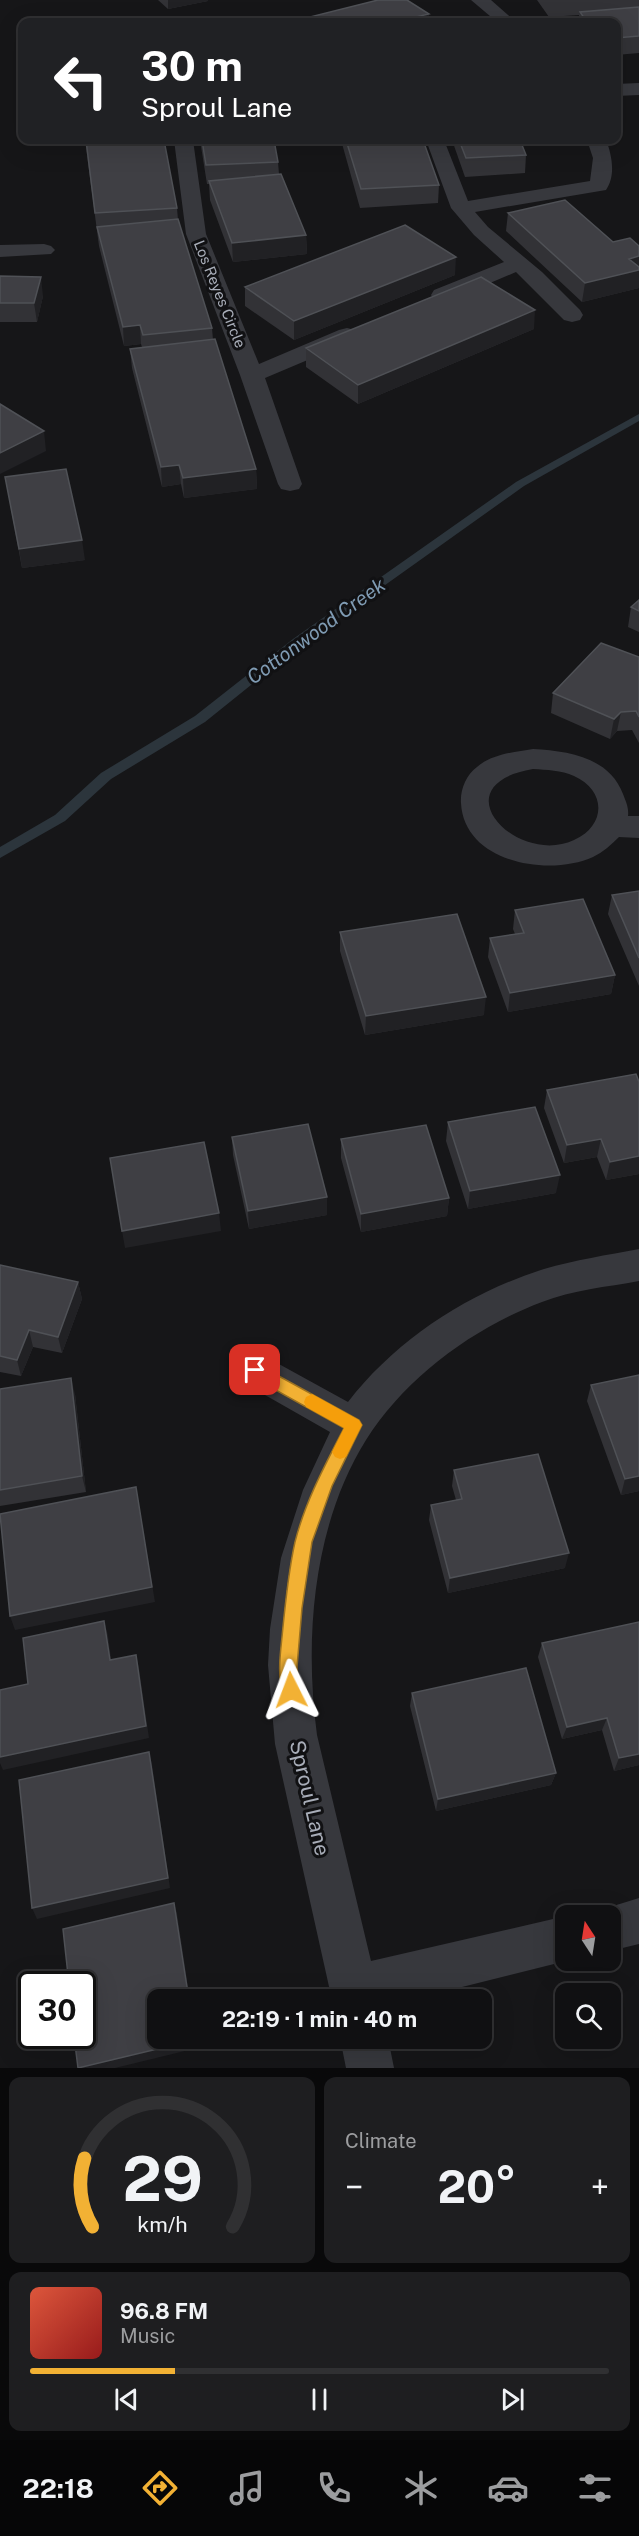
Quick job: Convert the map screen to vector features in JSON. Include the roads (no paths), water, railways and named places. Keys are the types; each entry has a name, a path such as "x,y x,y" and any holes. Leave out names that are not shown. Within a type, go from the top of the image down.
{"street":[{"path":"480,0 498,18"},
{"path":"621,18 639,17"},
{"path":"621,90 639,89"},
{"name":"Los Reyes Circle","path":"184,144 196,234 252,375 290,484"},
{"path":"437,144 461,208 481,231 572,315"},
{"path":"461,208 598,186 603,158 598,144"},
{"path":"0,251 44,250"},
{"path":"418,306 518,264"},
{"path":"252,375 363,329"},
{"path":"527,758 557,759 579,766 598,778 610,793 614,810 625,826 579,850 555,855 516,850 495,839 480,825 473,805 476,788 487,774 505,764 527,758"},
{"name":"Sproul Lane","path":"354,1989 295,1735 288,1667 293,1608 304,1542 324,1484 354,1425 391,1381 432,1344 476,1315 531,1290 586,1275 639,1265"},
{"path":"255,1370 354,1425"},
{"path":"621,1925 639,1921"},
{"path":"374,1989 555,1942"},
{"path":"366,2049 370,2068"}],"waterway":[{"name":"Cottonwood Creek","path":"0,853 60,818 106,776 200,719 297,642 520,484 639,417"}]}
